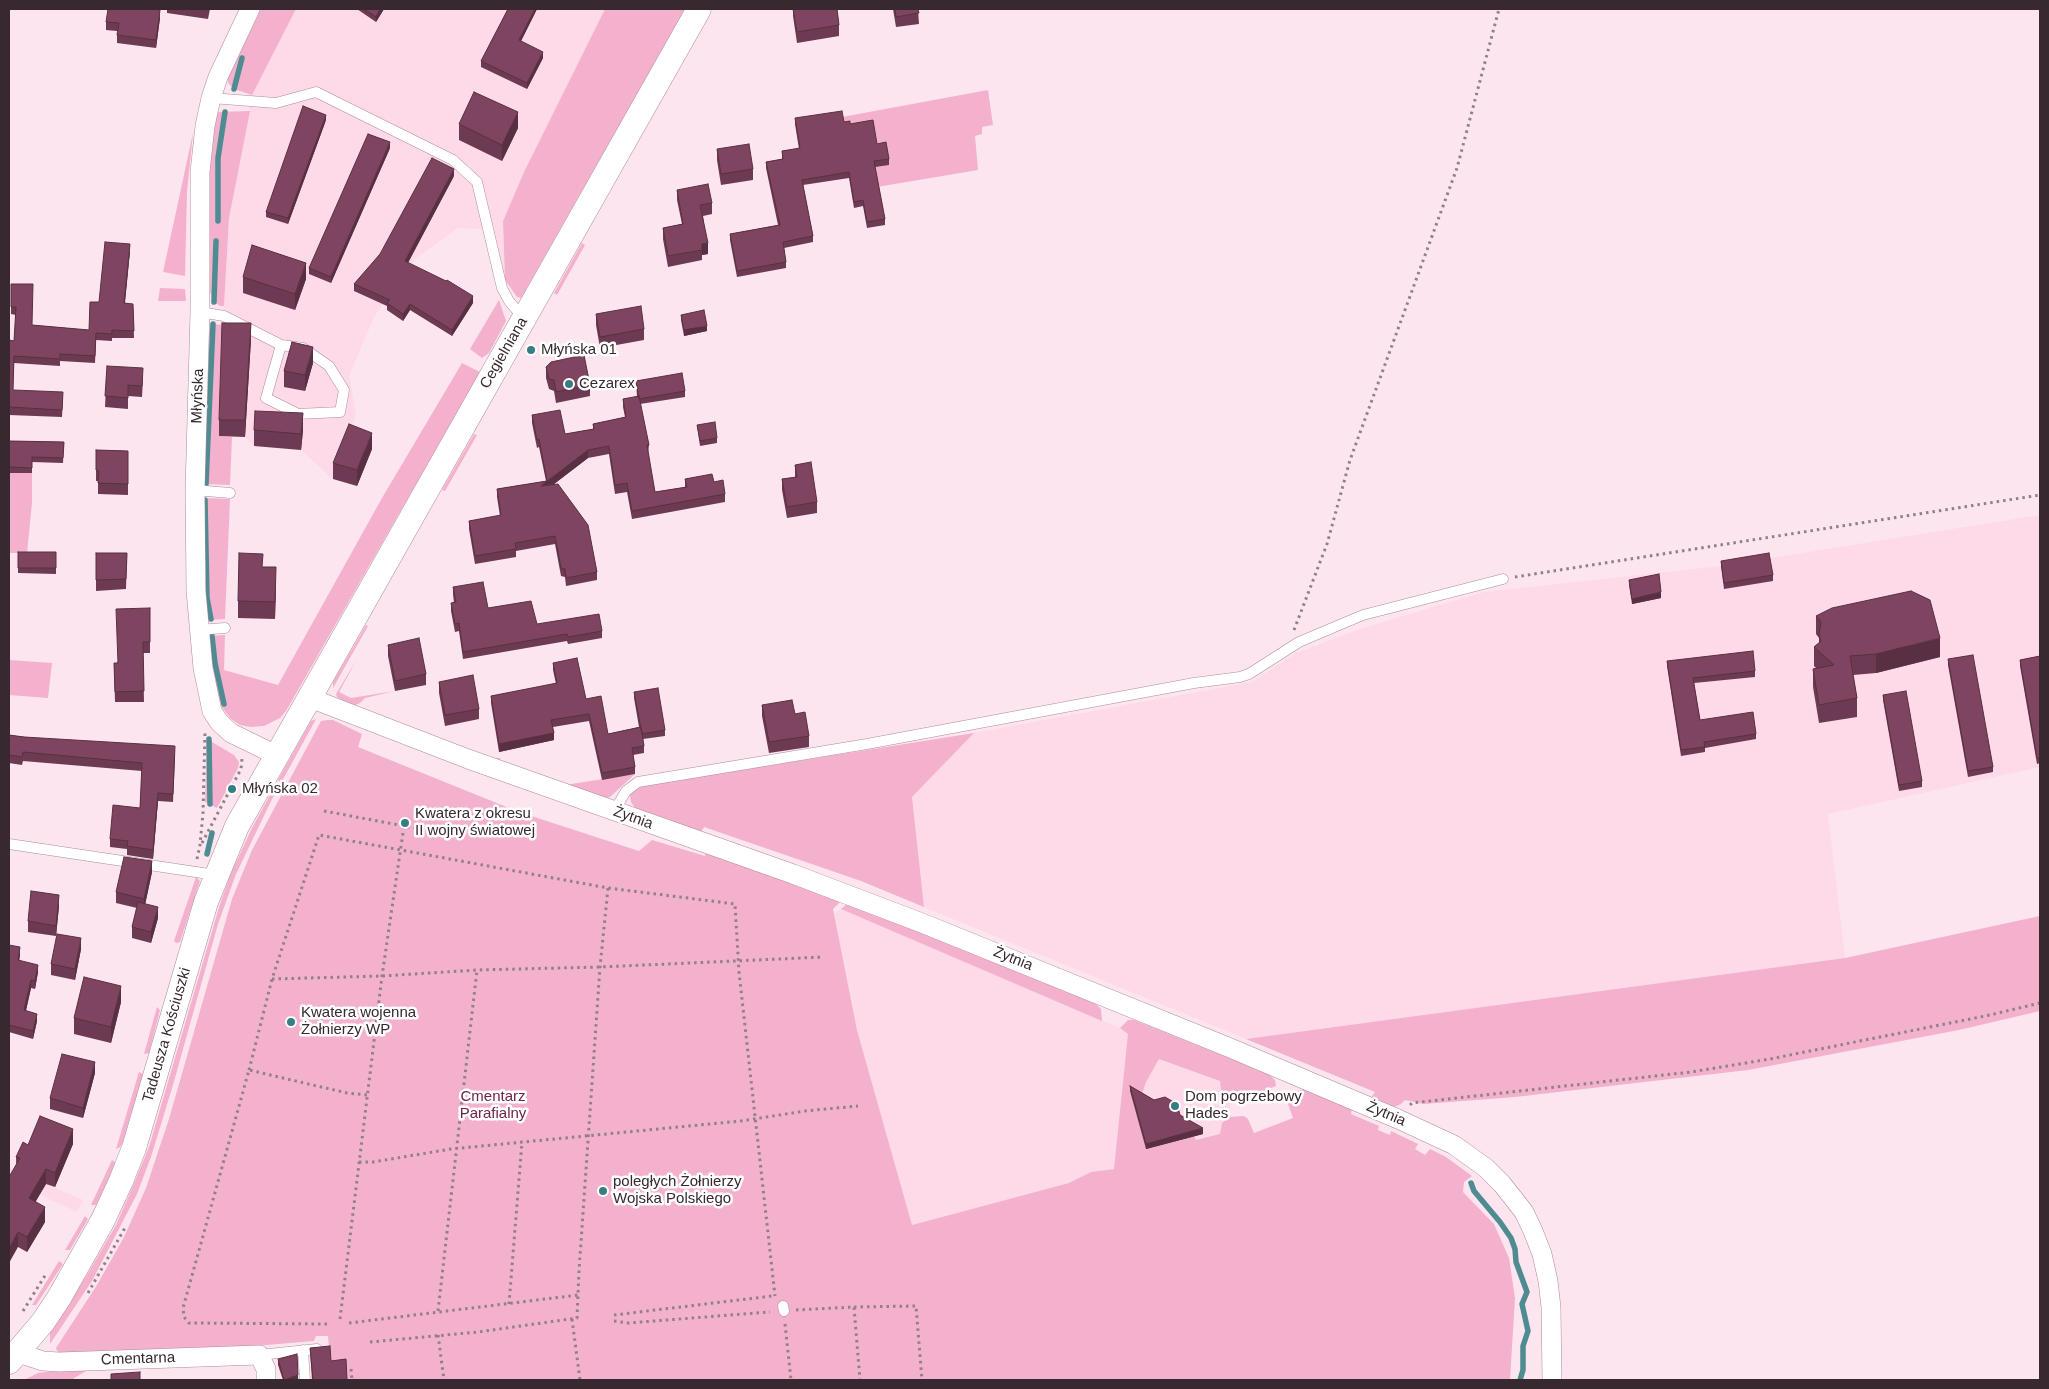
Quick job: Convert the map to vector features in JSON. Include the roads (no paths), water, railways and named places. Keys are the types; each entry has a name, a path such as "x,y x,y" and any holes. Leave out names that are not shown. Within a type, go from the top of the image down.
{"street":[{"name":"Młyńska","path":"250,9 222,69 211,98 205,126 200,172 200,312 195,490 198,630 207,694 212,711 219,722 231,733 276,755"},
{"name":"Cegielniana","path":"310,698 699,9"},
{"name":"Tadeusza Kościuszki","path":"13,1358 59,1298 103,1220 121,1181 134,1148 193,943 205,873 237,826 310,698"},
{"name":"Żytnia","path":"310,698 468,759 793,874 922,923 1141,1010 1398,1119 1454,1145 1471,1156 1502,1184 1524,1212 1542,1254 1551,1307 1552,1380"},
{"name":"Cmentarna","path":"13,1358 59,1362 259,1355"},
{"path":"259,1355 266,1369 266,1380"}],"lane":[{"path":"211,98 276,103 316,92 454,160 477,182 502,288 509,301 524,319"},
{"path":"200,312 224,316 281,345 303,348 329,366 344,390 340,412 298,414 266,398 281,345"},
{"path":"195,490 230,493"},
{"path":"614,811 626,791 638,782 867,744 1194,683 1240,677 1250,674 1270,662 1286,649 1363,615 1503,579"},
{"path":"198,630 225,628"},
{"path":"9,844 205,873"},
{"path":"259,1355 317,1349"},
{"path":"303,1350 305,1380"}],"waterway":[{"path":"234,89 242,58"},
{"path":"218,221 218,158 225,112"},
{"path":"214,302 216,241"},
{"path":"206,484 213,324"},
{"path":"205,500 207,598 211,619"},
{"path":"212,636 215,663 224,704"},
{"path":"209,739 210,804"},
{"path":"207,854 212,833"},
{"path":"1471,1183 1474,1191 1511,1238 1515,1249 1516,1262 1527,1292 1522,1304 1528,1331 1523,1346 1523,1370 1520,1380"}],"place":[{"name":"Młyńska 01","path":"531,350"},
{"name":"Cezarex","path":"569,384"},
{"name":"Młyńska 02","path":"232,789"},
{"name":"Kwatera z okresu II wojny światowej","path":"405,823"},
{"name":"Kwatera wojenna Żołnierzy WP","path":"291,1022"},
{"name":"Dom pogrzebowy Hades","path":"1175,1106"},
{"name":"poległych Żołnierzy Wojska Polskiego","path":"603,1191"}],"park label":[{"name":"Cmentarz Parafialny","path":"493,1106"}]}
